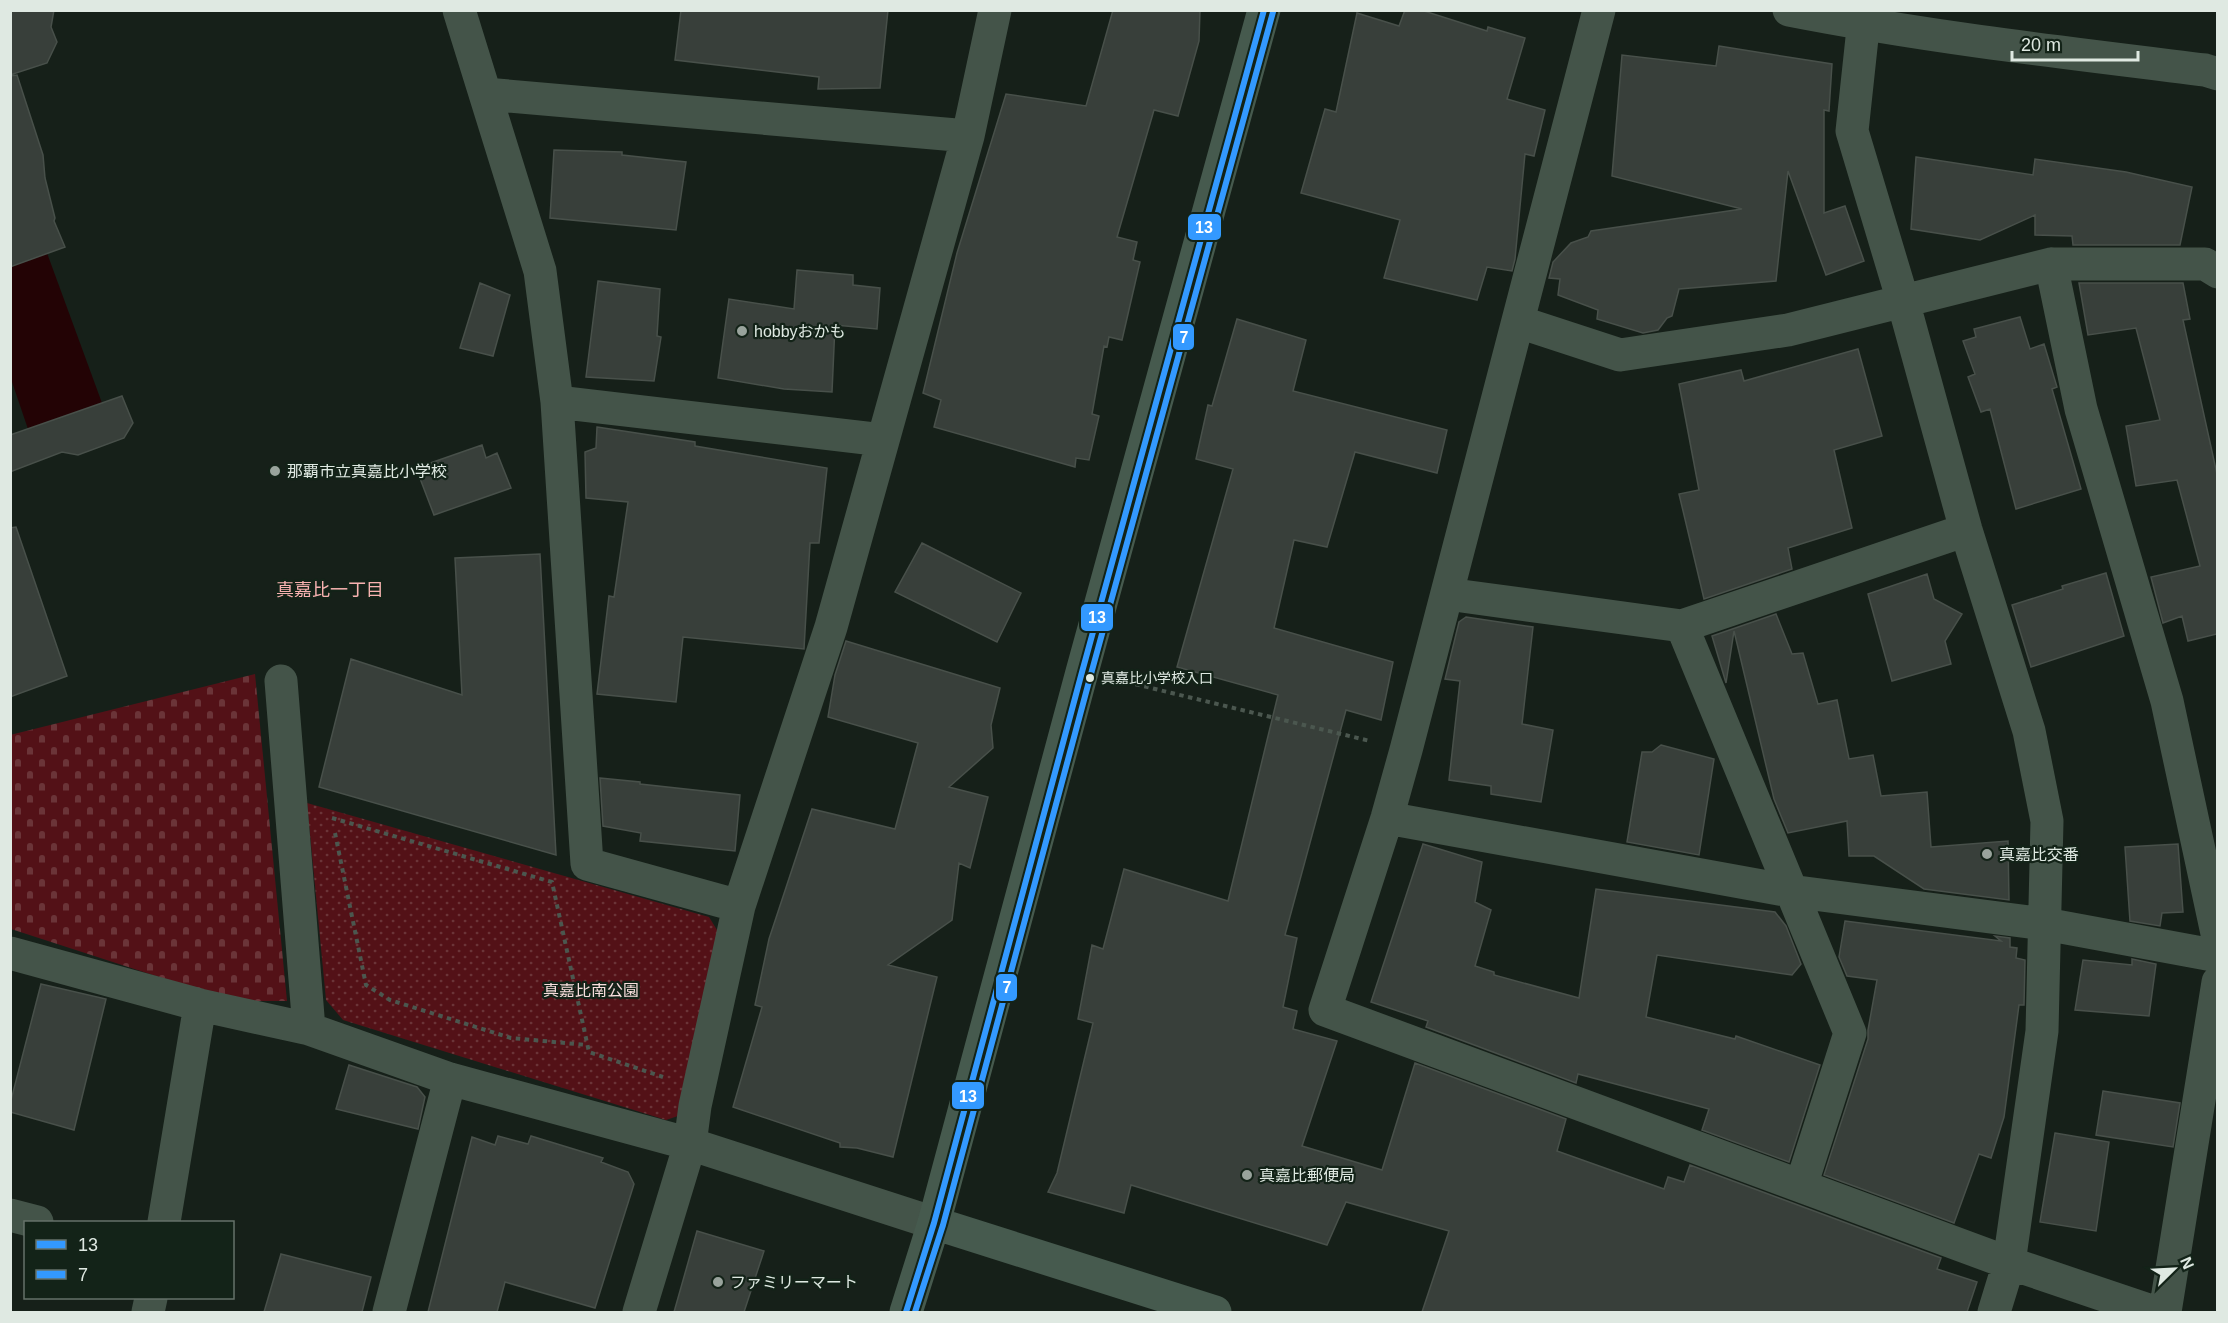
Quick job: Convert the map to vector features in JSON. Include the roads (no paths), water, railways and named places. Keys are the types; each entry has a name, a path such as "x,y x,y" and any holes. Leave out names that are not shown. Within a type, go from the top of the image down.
{"street":[{"path":"459,10 540,271 557,402 587,864 739,906"},
{"path":"639,1312 690,1144 695,1106 739,906 831,627 968,136 995,10"},
{"path":"906,1312 934,1223 1082,672 1264,10"},
{"path":"1599,10 1520,322 1406,750 1387,818 1325,1010 2009,1263 2154,1312"},
{"path":"1789,10 1864,18 2027,48 2205,70 2217,74"},
{"path":"1864,18 1852,131 1903,301 1966,530 2029,731 2047,821 2042,1031 2009,1263 1994,1312"},
{"path":"485,94 968,136"},
{"path":"1520,322 1620,355 1788,330 2051,264 2205,264 2217,272"},
{"path":"2051,264 2081,409 2167,701 2217,938"},
{"path":"557,402 883,440"},
{"path":"1447,594 1682,626 1966,530"},
{"path":"1682,626 1850,1033 1801,1186"},
{"path":"281,681 309,1029"},
{"path":"1387,818 1790,891 2044,924 2217,956"},
{"path":"10,953 200,1005 309,1029 450,1079 690,1144 1215,1312"},
{"path":"2165,1312 2217,982"},
{"path":"164,1221 200,1005"},
{"path":"389,1312 450,1079"},
{"path":"10,1215 33,1221"}],"place":[{"name":"hobbyおかも","path":"742,331"},
{"name":"那覇市立真嘉比小学校","path":"275,471"},
{"name":"真嘉比小学校入口","path":"1090,678"},
{"name":"真嘉比交番","path":"1987,854"},
{"name":"真嘉比郵便局","path":"1247,1175"},
{"name":"ファミリーマート","path":"718,1282"}],"district":[{"name":"真嘉比一丁目","path":"330,590"}],"park label":[{"name":"真嘉比南公園","path":"591,990"}]}
